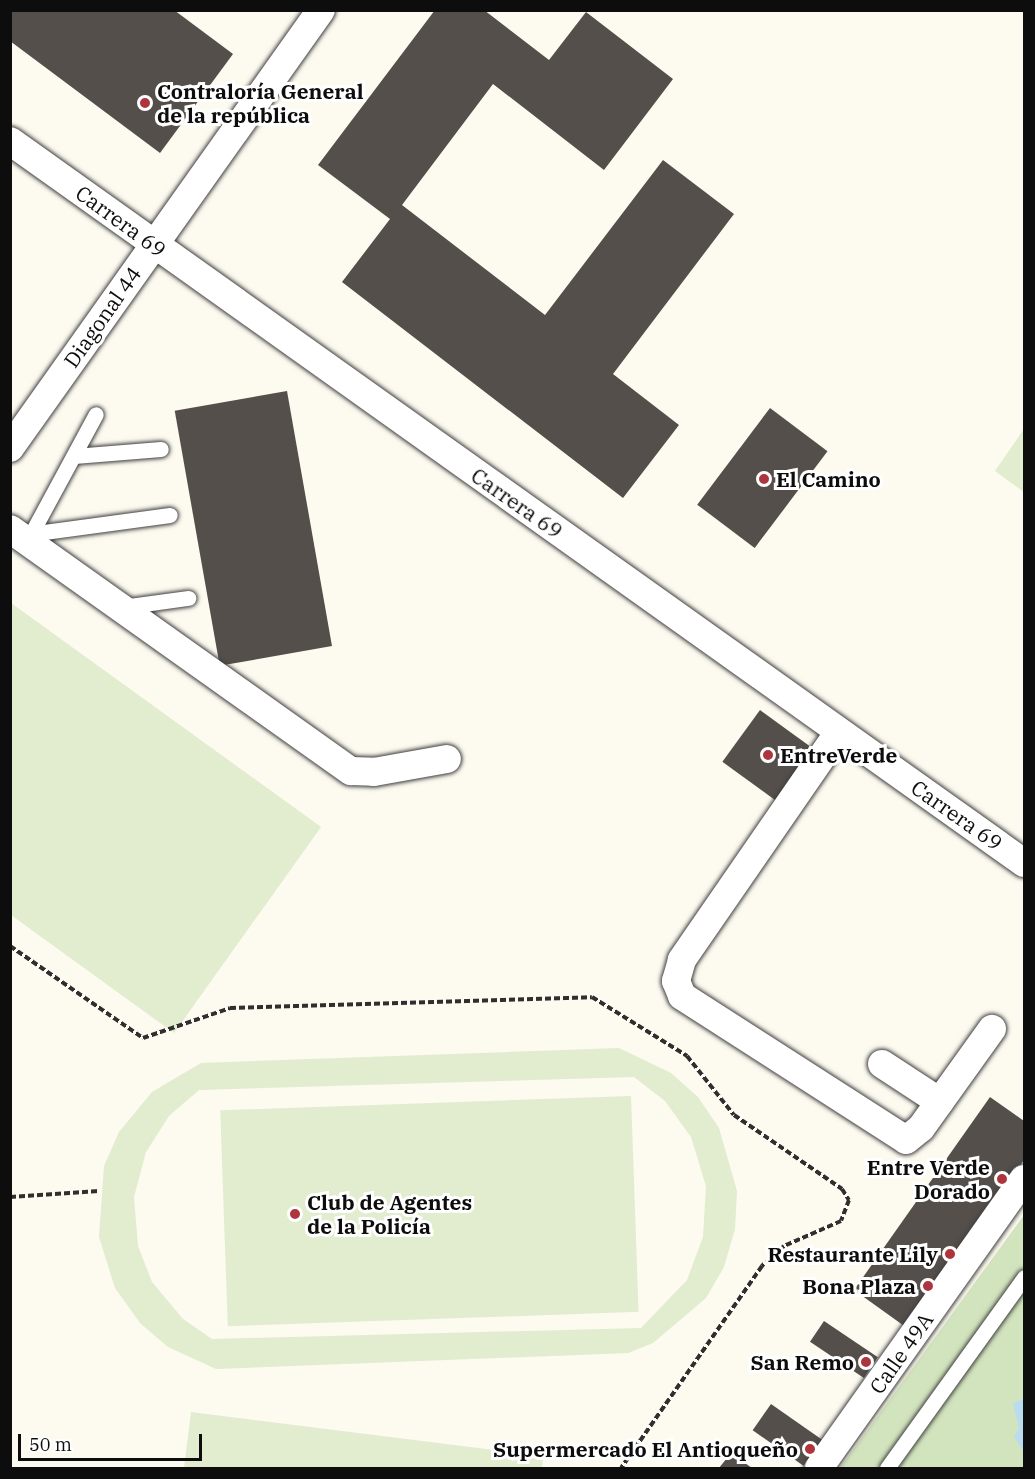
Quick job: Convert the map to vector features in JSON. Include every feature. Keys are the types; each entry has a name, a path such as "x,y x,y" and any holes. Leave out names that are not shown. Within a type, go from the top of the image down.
{"street":[{"name":"Diagonal 44","path":"10,448 313,13"},
{"name":"Carrera 69","path":"10,141 1024,863"},
{"path":"20,533 118,607 351,771 447,759"},
{"path":"840,732 681,960 676,981 682,996 895,1138 915,1136 992,1029"},
{"path":"882,1064 940,1102"},
{"name":"Calle 49A","path":"819,1468 1024,1179"}],"lane":[{"path":"20,533 74,456 96,414"},
{"path":"74,456 161,449"},
{"path":"20,533 170,515"},
{"path":"118,607 188,598"},
{"path":"887,1468 1024,1277"}],"path":[{"path":"10,946 143,1038 230,1008 592,997 687,1056 734,1115 842,1189 849,1200 841,1221 784,1246 762,1266 621,1468"},
{"path":"10,1197 99,1191"}],"green space":[{"path":"1024,429 1024,492 995,471"},
{"path":"11,603 321,827 174,1033 11,915"},
{"path":"619,1048 671,1073 698,1097 719,1128 737,1191 735,1229 724,1267 706,1298 653,1343 628,1353 216,1369 168,1347 140,1323 115,1288 99,1237 104,1166 119,1132 152,1092 201,1063","holes":["634,1077 665,1101 691,1137 706,1186 703,1237 687,1280 641,1328 212,1339 183,1319 152,1282 138,1246 134,1197 146,1152 169,1116 199,1090"]},
{"path":"631,1096 639,1312 228,1326 220,1110"},
{"path":"1024,1215 1024,1468 840,1468"},
{"path":"191,1412 543,1456 542,1468 184,1468"}],"water":[{"path":"1024,1398 1024,1452 1014,1437 1019,1428 1013,1404"}],"building":[{"name":"Contraloría General de la república","path":"10,10 174,10 233,54 160,153 10,41"},
{"path":"435,10 484,10 549,60 586,12 673,79 604,170 493,84 402,205 545,315 663,160 734,214 613,374 679,425 623,498 342,282 390,219 318,165"},
{"path":"287,391 332,646 220,666 175,411"},
{"name":"El Camino","path":"770,408 828,451 755,548 697,505"},
{"name":"EntreVerde","path":"760,710 813,748 775,800 722,762"},
{"path":"990,1097 1024,1121 1024,1160 907,1328 854,1290"},
{"path":"824,1321 878,1357 864,1378 810,1342"},
{"path":"771,1404 822,1440 803,1466 753,1430"},
{"path":"731,1453 752,1468 719,1468"}],"place":[{"name":"Contraloría General de la república","path":"145,103"},
{"name":"El Camino","path":"764,479"},
{"name":"EntreVerde","path":"768,755"},
{"name":"Entre Verde Dorado","path":"1002,1179"},
{"name":"Club de Agentes de la Policía","path":"295,1214"},
{"name":"Restaurante Lily","path":"950,1254"},
{"name":"Bona Plaza","path":"928,1286"},
{"name":"San Remo","path":"866,1362"},
{"name":"Supermercado El Antioqueño","path":"810,1449"}]}
